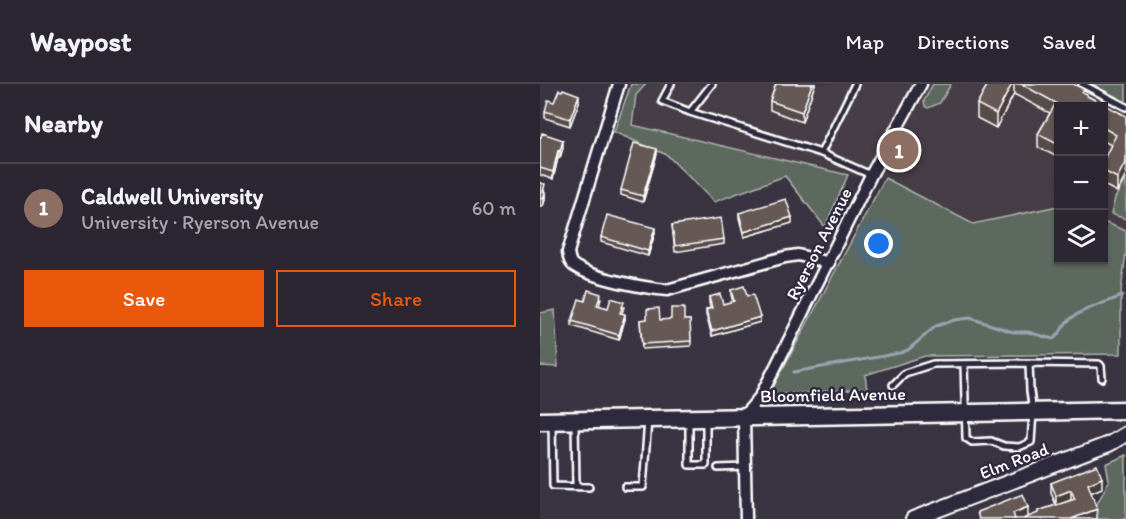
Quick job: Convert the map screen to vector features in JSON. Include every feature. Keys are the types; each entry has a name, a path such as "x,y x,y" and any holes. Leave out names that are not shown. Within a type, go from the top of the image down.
{"main road":[{"name":"Bloomfield Avenue","path":"546,420 1126,410"}],"street":[{"path":"619,84 568,252 569,260 574,266 594,274 647,288 667,290 785,257 798,255 829,263"},
{"name":"Ryerson Avenue","path":"744,416 760,397 921,84"},
{"path":"744,416 746,519"},
{"name":"Elm Road","path":"919,518 1109,444 1126,434"}],"lane":[{"path":"671,84 662,101 821,153 872,176"},
{"path":"690,112 712,84"},
{"path":"821,153 855,84"},
{"path":"1082,84 1126,107"},
{"path":"964,364 966,438 972,442 991,441 1004,446 1018,447 1031,442 1034,412 1030,391 1029,363"},
{"path":"892,384 905,373 933,364 1099,364 1102,378"},
{"path":"689,417 689,465 706,465 706,417"},
{"path":"626,487 643,487 648,418"},
{"path":"546,420 553,486 590,487"},
{"path":"575,420 576,486"},
{"path":"718,468 745,467"}],"shaded area":[{"path":"646,84 1126,84 1126,231 1108,224 1108,102 1054,102 1054,207 973,224 885,178 848,175 632,125 636,95"}],"green space":[{"path":"631,84 646,84 636,95 632,125 848,175 825,227 785,176 714,202 667,155 614,132"},
{"path":"933,84 951,84 940,103 928,108 924,101"},
{"path":"1091,84 1126,84 1126,103"},
{"path":"885,178 973,224 1054,207 1054,264 1108,264 1108,224 1126,231 1126,253 1121,291 1121,354 925,356 865,375 867,389 769,395"},
{"path":"1126,178 1126,219 1111,214 1115,198"},
{"path":"555,310 558,367 540,366 540,313"},
{"path":"1126,455 1126,519 1089,519 1109,481 1106,464"}],"building":[{"path":"776,84 812,84 802,112 770,101"},
{"path":"988,84 1012,84 996,114 977,104"},
{"path":"1021,84 1073,84 1084,89 1082,92 1099,102 1054,102"},
{"path":"563,89 579,95 570,119 545,111 548,100 554,102 559,90"},
{"path":"1054,106 1054,142 1038,134"},
{"path":"1108,107 1126,116 1126,161 1117,178 1108,173 1108,151 1116,135 1108,130"},
{"path":"542,133 563,140 553,172 540,168"},
{"path":"634,143 657,149 643,196 621,190"},
{"path":"540,183 545,184 543,199 540,198"},
{"path":"786,199 792,217 744,232 739,213"},
{"path":"607,215 655,228 648,251 601,237"},
{"path":"721,218 724,239 675,246 672,225"},
{"path":"744,286 747,296 753,295 760,317 712,331 706,310 712,308 709,297 720,294 723,304 734,301 731,290"},
{"path":"588,290 601,294 597,305 608,308 611,298 624,302 620,313 625,314 619,335 572,321 579,299 585,301"},
{"path":"659,308 660,320 671,319 671,308 684,308 684,320 690,320 691,341 642,344 640,320 647,319 647,309"},
{"path":"1097,465 1102,478 1088,484 1097,509 1071,519 1023,519 1038,511 1075,499 1071,490 1056,496 1051,483"},
{"path":"1023,494 1028,507 1013,513 1015,519 979,519 977,512"}],"waterway":[{"path":"794,372 900,353 908,350 936,326 954,320 970,318 1013,332 1028,332 1053,339 1074,316 1122,296"}],"place":[{"name":"Caldwell University","path":"899,150"}]}
